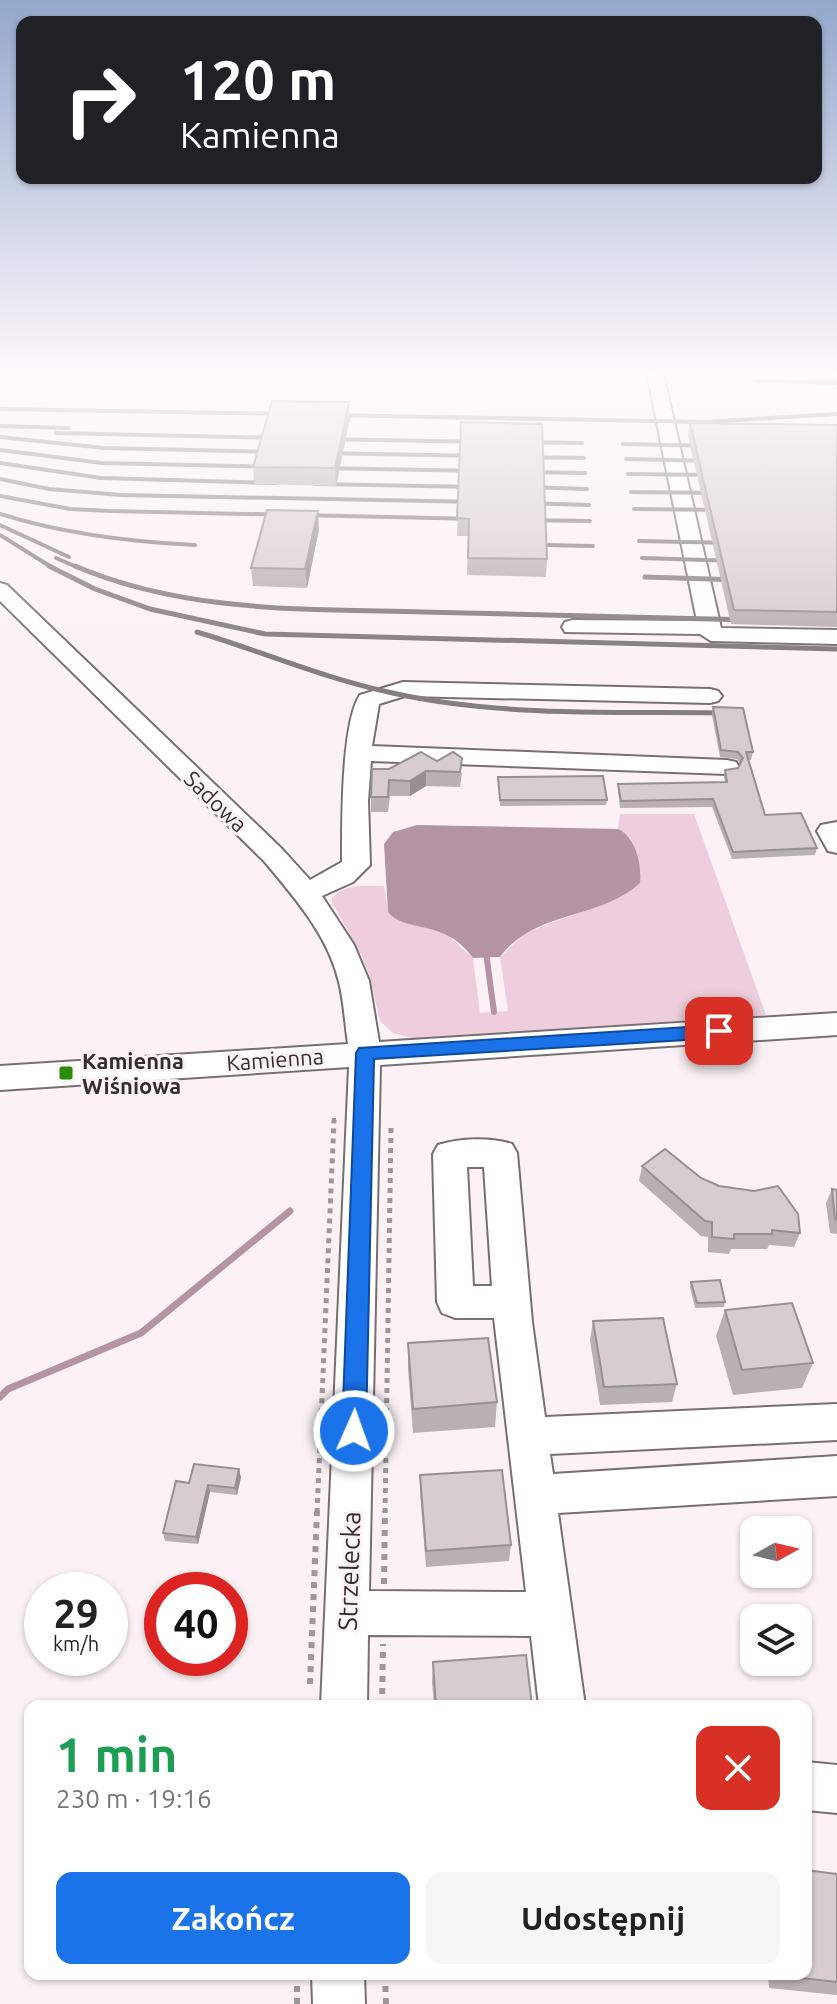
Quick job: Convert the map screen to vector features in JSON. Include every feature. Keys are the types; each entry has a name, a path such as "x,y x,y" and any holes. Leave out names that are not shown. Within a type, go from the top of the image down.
{"street":[{"path":"681,467 711,634 837,637"},
{"name":"Sadowa","path":"0,589 273,855 306,893 340,945 354,981 365,1053"},
{"path":"573,627 710,628"},
{"path":"306,893 343,876 356,865 355,801 368,700 403,689 710,696"},
{"path":"359,753 727,767"},
{"path":"837,830 830,831 837,845"},
{"name":"Kamienna","path":"0,1078 837,1024"},
{"name":"Strzelecka","path":"328,1698 365,1614 365,1053"},
{"path":"511,1302 561,1700"},
{"path":"527,1436 837,1422"},
{"path":"534,1495 837,1476"},
{"path":"365,1614 548,1614"},
{"path":"812,1787 837,1789"},
{"path":"338,1980 339,2004"}],"path":[{"path":"328,1698 308,1675 335,1100"},
{"path":"381,1700 365,1614 391,1114"},
{"path":"297,1980 297,2004"},
{"path":"385,1980 386,2004"}],"shaded area":[{"path":"620,814 694,814 766,1015 416,1039 393,1033 380,1021 361,954 332,903 337,893 356,886 384,886 388,912 397,920 447,934 473,958 480,1013 508,1011 500,957 525,933 622,896 640,871 631,838 618,829"},
{"path":"417,825 618,829 629,838 636,852 640,883 606,904 531,931 514,942 500,957 473,958 450,937 405,923 388,912 384,844 393,832"}],"building":[{"path":"253,467 335,467 335,468"},
{"path":"459,467 544,467 547,559 468,558 469,519 457,518"},
{"path":"700,467 837,467 837,612 734,610"},
{"path":"267,510 318,511 305,569 251,568"},
{"path":"713,707 743,708 753,752 746,752 765,815 801,813 817,848 733,852 713,799 621,801 618,784 727,782 725,770 738,768 743,758 738,752 721,750"},
{"path":"421,752 437,761 453,752 462,758 460,772 426,771 410,781 389,780 388,797 371,797 372,769 389,769"},
{"path":"603,776 607,800 500,800 498,777"},
{"path":"665,1149 701,1178 719,1186 754,1191 778,1186 798,1214 800,1233 772,1230 772,1234 734,1234 734,1239 712,1237 712,1222 705,1221 642,1166"},
{"path":"832,1189 837,1190 837,1220 835,1219"},
{"path":"720,1280 725,1302 697,1303 691,1282"},
{"path":"792,1303 813,1363 742,1370 725,1310"},
{"path":"663,1318 677,1384 604,1387 593,1321"},
{"path":"488,1338 497,1402 413,1409 408,1343"},
{"path":"194,1464 239,1469 235,1488 208,1485 196,1537 163,1533 176,1481 189,1483"},
{"path":"502,1470 511,1545 426,1551 420,1475"},
{"path":"526,1655 531,1700 436,1700 433,1662"},
{"path":"812,1871 837,1874 837,1982 812,1979"}],"waterway":[{"path":"486,952 494,1012"},
{"path":"0,1397 8,1389 141,1333 290,1211"}],"railway":[{"path":"24,467 101,478 275,483"},
{"path":"254,467 275,467"},
{"path":"319,468 483,471"},
{"path":"523,472 585,473"},
{"path":"628,474 717,475"},
{"path":"0,479 49,489 121,495 479,502"},
{"path":"315,484 479,487"},
{"path":"523,487 587,489"},
{"path":"631,492 721,493"},
{"path":"0,496 70,509 111,511 479,519"},
{"path":"523,503 589,505"},
{"path":"634,509 725,510"},
{"path":"0,514 96,536 195,545"},
{"path":"523,520 590,521"},
{"path":"0,525 69,557"},
{"path":"0,535 53,568"},
{"path":"639,541 733,543"},
{"path":"546,545 593,546"},
{"path":"56,558 79,568"},
{"path":"642,558 737,561"},
{"path":"49,566 53,568"},
{"path":"75,566 159,593 246,606 752,620"},
{"path":"53,568 95,589 150,609 265,634 837,649"},
{"path":"645,577 741,580"},
{"path":"197,632 340,679 431,700 560,712 734,713"}],"place":[{"name":"Kamienna Wiśniowa","path":"66,1073"}],"route":[{"path":"354,1431 365,1053 719,1031"}]}
